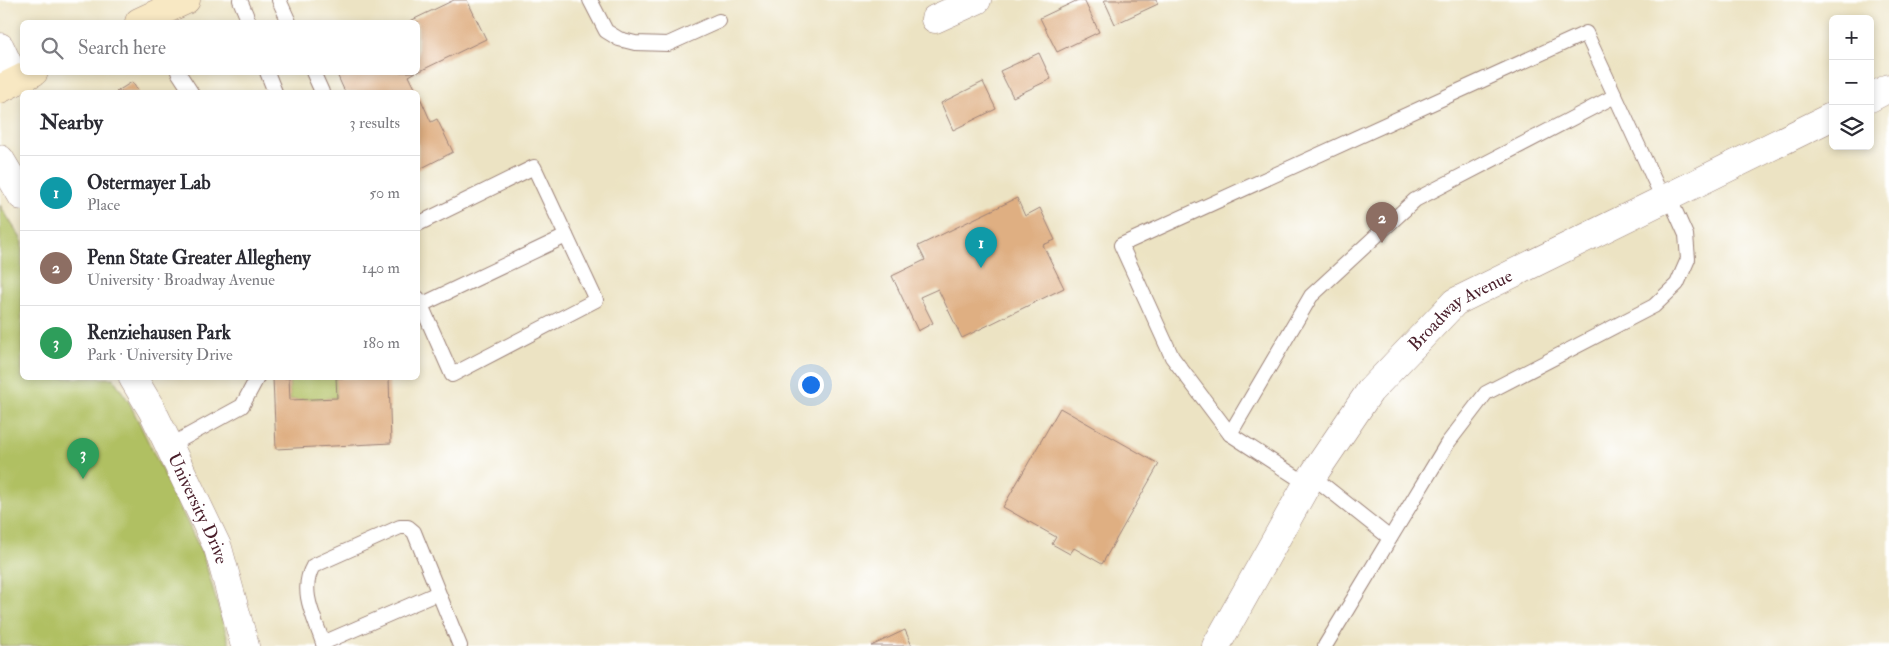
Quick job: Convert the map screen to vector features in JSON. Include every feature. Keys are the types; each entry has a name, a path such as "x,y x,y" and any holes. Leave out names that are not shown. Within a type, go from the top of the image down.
{"main road":[{"path":"149,20 186,0"}],"street":[{"path":"936,20 977,0"},
{"path":"0,47 16,81"},
{"path":"1874,96 1889,88"},
{"name":"Broadway Avenue","path":"1219,645 1310,480 1370,391 1455,302 1829,118"},
{"path":"0,159 20,193"},
{"name":"University Drive","path":"134,380 152,410 218,548 245,646"}],"lane":[{"path":"240,0 245,20"},
{"path":"279,0 289,20"},
{"path":"590,0 606,31 619,39 635,43 668,44 719,21"},
{"path":"1325,646 1390,538 1446,444 1486,393 1654,306 1677,284 1688,259 1686,235 1615,96 1586,33 1121,245 1172,357 1230,434 1310,480 1390,538"},
{"path":"180,75 190,90"},
{"path":"268,75 274,90"},
{"path":"314,75 321,90"},
{"path":"1230,434 1311,296 1415,200 1615,96"},
{"path":"420,223 534,167 596,300 452,375 420,304"},
{"path":"420,302 566,236"},
{"path":"169,446 242,406 256,380"},
{"path":"438,593 324,645 306,591 307,576 313,566 400,527 408,527 414,532 460,646"}],"green space":[{"path":"0,205 20,237 20,380 114,380 129,402 203,555 230,646 0,646"},
{"path":"289,380 336,380 337,398 290,400"}],"building":[{"path":"454,0 467,0 486,39 420,71 420,20 412,20"},
{"path":"1078,0 1084,0 1099,32 1057,52 1040,18"},
{"path":"1104,0 1156,0 1158,4 1115,24"},
{"path":"1039,53 1051,79 1013,97 1000,71"},
{"path":"337,75 411,75 409,76 416,90 344,90"},
{"path":"132,82 138,90 119,90"},
{"path":"983,82 996,109 953,130 941,103"},
{"path":"420,97 431,122 437,119 453,152 420,169"},
{"path":"1017,198 1025,216 1040,208 1055,240 1043,245 1064,288 962,338 938,289 920,297 933,323 918,331 892,276 925,260 918,246"},
{"path":"273,380 289,380 290,400 337,398 336,380 389,380 391,443 276,449"},
{"path":"1060,408 1159,464 1102,564 1074,548 1070,554 1052,544 1056,537 1003,507"},
{"path":"905,630 912,646 871,646"}],"place":[{"name":"Penn State Greater Allegheny","path":"1382,243"},
{"name":"Ostermayer Lab","path":"981,268"},
{"name":"Renziehausen Park","path":"83,479"}]}
